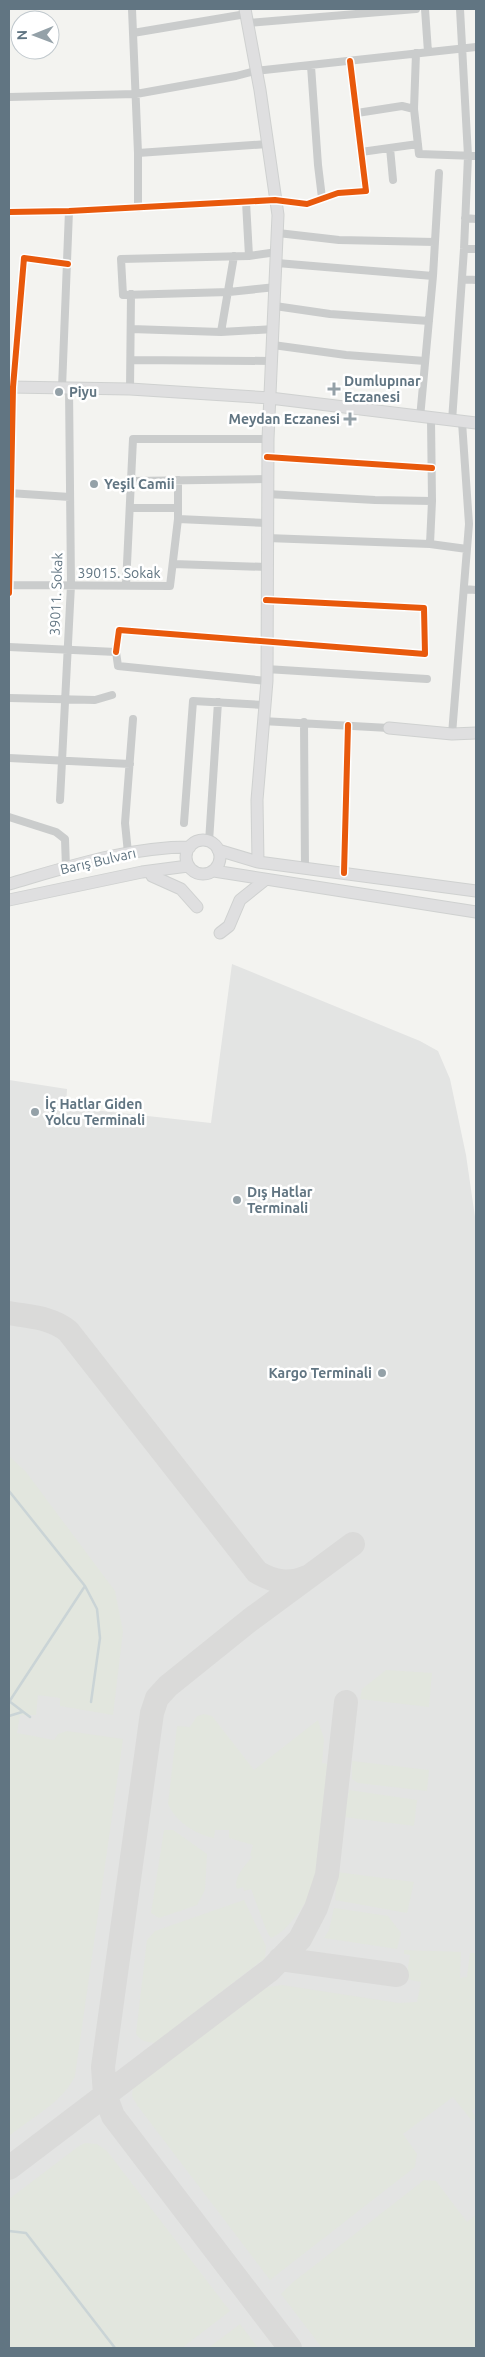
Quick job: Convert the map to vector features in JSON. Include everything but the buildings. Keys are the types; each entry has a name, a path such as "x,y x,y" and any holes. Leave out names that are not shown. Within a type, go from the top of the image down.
{"main road":[{"path":"246,16 268,144 278,233 267,457 267,682 262,721 257,800 258,862"},
{"path":"11,387 130,389 270,398 476,423"},
{"path":"389,728 452,734 476,733"},
{"path":"218,850 220,861 214,871 208,874 199,874 188,866 186,856 190,846 199,841 209,842 218,850 258,862 476,891"},
{"name":"Barış Bulvarı","path":"9,884 128,853 162,847 190,846"},
{"name":"Barış Bulvarı","path":"9,900 150,871 188,866"},
{"path":"150,871 152,876 183,891 197,907"},
{"path":"214,871 476,912"},
{"path":"220,933 229,926 240,900 264,880"}],"street":[{"path":"132,9 138,153 138,208"},
{"path":"132,33 246,16 416,9"},
{"path":"425,9 428,52"},
{"path":"452,734 467,547 473,524 457,421 468,156 460,9"},
{"path":"9,97 136,94 256,71 476,47"},
{"path":"416,53 414,109 419,154 476,156"},
{"path":"9,212 138,208 275,200 307,204 338,193 366,191 350,61"},
{"path":"311,66 322,198"},
{"path":"356,112 402,106 414,109"},
{"path":"138,153 268,144"},
{"path":"361,152 418,144"},
{"path":"390,148 393,180"},
{"path":"430,544 432,468 426,418 425,361 433,276 439,173"},
{"path":"466,187 476,187"},
{"path":"246,202 249,256"},
{"name":"39011. Sokak","path":"60,800 71,585 66,388 69,211"},
{"path":"465,218 476,219"},
{"path":"278,233 332,240 435,242"},
{"path":"464,249 476,250"},
{"path":"221,332 234,256"},
{"path":"276,287 229,292 123,294 121,259 249,256 433,276"},
{"path":"9,593 11,387 24,258 68,264"},
{"path":"462,279 476,280"},
{"path":"130,389 132,360 131,294"},
{"path":"275,306 330,314 429,321"},
{"path":"132,330 221,332 274,329"},
{"path":"272,344 346,355 425,361"},
{"path":"132,360 272,361"},
{"path":"126,586 133,439 268,439"},
{"path":"267,457 432,468"},
{"path":"132,481 267,479"},
{"path":"178,480 178,519 173,564 267,567"},
{"path":"10,493 70,497"},
{"path":"267,494 432,501"},
{"path":"130,508 178,508"},
{"path":"178,519 267,523"},
{"path":"267,538 430,544 476,548"},
{"name":"39015. Sokak","path":"9,585 170,586 173,564"},
{"path":"464,589 476,590"},
{"path":"266,600 424,608 425,654 119,630 116,652 118,666 267,682"},
{"path":"9,647 116,652"},
{"path":"266,670 427,679"},
{"path":"9,698 95,700 112,695"},
{"path":"184,822 193,701 264,705"},
{"path":"209,842 218,702"},
{"path":"128,853 125,823 133,719"},
{"path":"262,721 389,728"},
{"path":"304,722 305,869"},
{"path":"344,873 348,725"},
{"path":"9,758 130,764"},
{"path":"9,817 56,832 65,839 66,868"}],"shaded area":[{"path":"232,964 420,1041 438,1051 450,1079 466,1155 476,1224 476,2348 9,2348 9,1080 67,1089 66,1107 211,1123"},
{"path":"9,1456 26,1472 115,1591 123,1631 113,1715 60,1706 60,1698 38,1695 36,1715 20,1715 17,1733 54,1740 58,1734 67,1731 123,1739 75,2076 70,2085 55,2102 9,2136"},
{"path":"386,1670 432,1673 429,1707 360,1699 362,1689"},
{"path":"204,1714 212,1716 254,1770 318,1720 324,1739 322,1763 333,1765 321,1852 313,1888 298,1914 278,1935 271,1938 251,1889 244,1891 243,1887 237,1889 236,1885 238,1876 252,1857 250,1855 253,1845 229,1838 229,1830 215,1830 214,1838 200,1834 181,1822 168,1804 177,1726 190,1727 197,1716"},
{"path":"352,1761 429,1770 427,1791 358,1783 352,1779"},
{"path":"349,1790 417,1800 414,1826 344,1817"},
{"path":"164,1830 173,1830 207,1854 205,1890 197,1905 159,1918 151,1913"},
{"path":"337,1872 414,1882 407,1913 335,1900"},
{"path":"244,1900 266,1946 265,1958 155,2043 146,2042 137,2036 147,1940 155,1931"},
{"path":"334,1908 388,1916 401,1933 397,1949 324,1938 329,1930"},
{"path":"404,1950 461,1952 460,1978 467,1977 470,1953 476,1953 476,2107 472,2111 476,2118 472,2121 453,2097 403,2134 417,2154 415,2167 270,2280 137,2105 132,2096 133,2088 242,2004 253,1998 254,1993 263,1988 282,1985 399,2003 417,2002 421,1982 406,1979 410,1955 404,1954"},
{"path":"85,2143 97,2144 107,2151 230,2311 182,2348 9,2348 9,2199"},
{"path":"424,2180 436,2181 467,2222 476,2215 476,2348 322,2348 281,2294 292,2283"},
{"path":"240,2324 258,2348 208,2348"}],"waterway":[{"path":"9,1491 85,1586"},
{"path":"9,1702 85,1586 97,1609 100,1638 91,1702"},
{"path":"9,1701 30,1717"},
{"path":"9,1716 22,1712"},
{"path":"9,2231 26,2233 115,2348"}],"taxiway":[{"path":"9,1313 47,1320 68,1331 257,1572 269,1578 288,1582 307,1577"},
{"path":"290,2348 113,2116 105,2094 103,2067 152,1713 157,1698 168,1686 250,1620 353,1544"},
{"path":"9,2168 270,1970 300,1939 316,1908 327,1875 346,1702"},
{"path":"280,1959 397,1975"}],"cycle path":[{"path":"9,212 69,211 275,200 307,204 338,193 366,191 350,61"},
{"path":"9,593 13,387 24,258 68,264"},
{"path":"267,457 432,468"},
{"path":"116,652 119,630 425,654 424,608 266,600"},
{"path":"344,873 348,725"}],"place":[{"name":"Dumlupınar Eczanesi","path":"334,389"},
{"name":"Piyu","path":"59,392"},
{"name":"Meydan Eczanesi","path":"350,419"},
{"name":"Yeşil Camii","path":"94,484"},
{"name":"İç Hatlar Giden Yolcu Terminali","path":"35,1112"},
{"name":"Dış Hatlar Terminali","path":"237,1200"},
{"name":"Kargo Terminali","path":"382,1373"}]}
